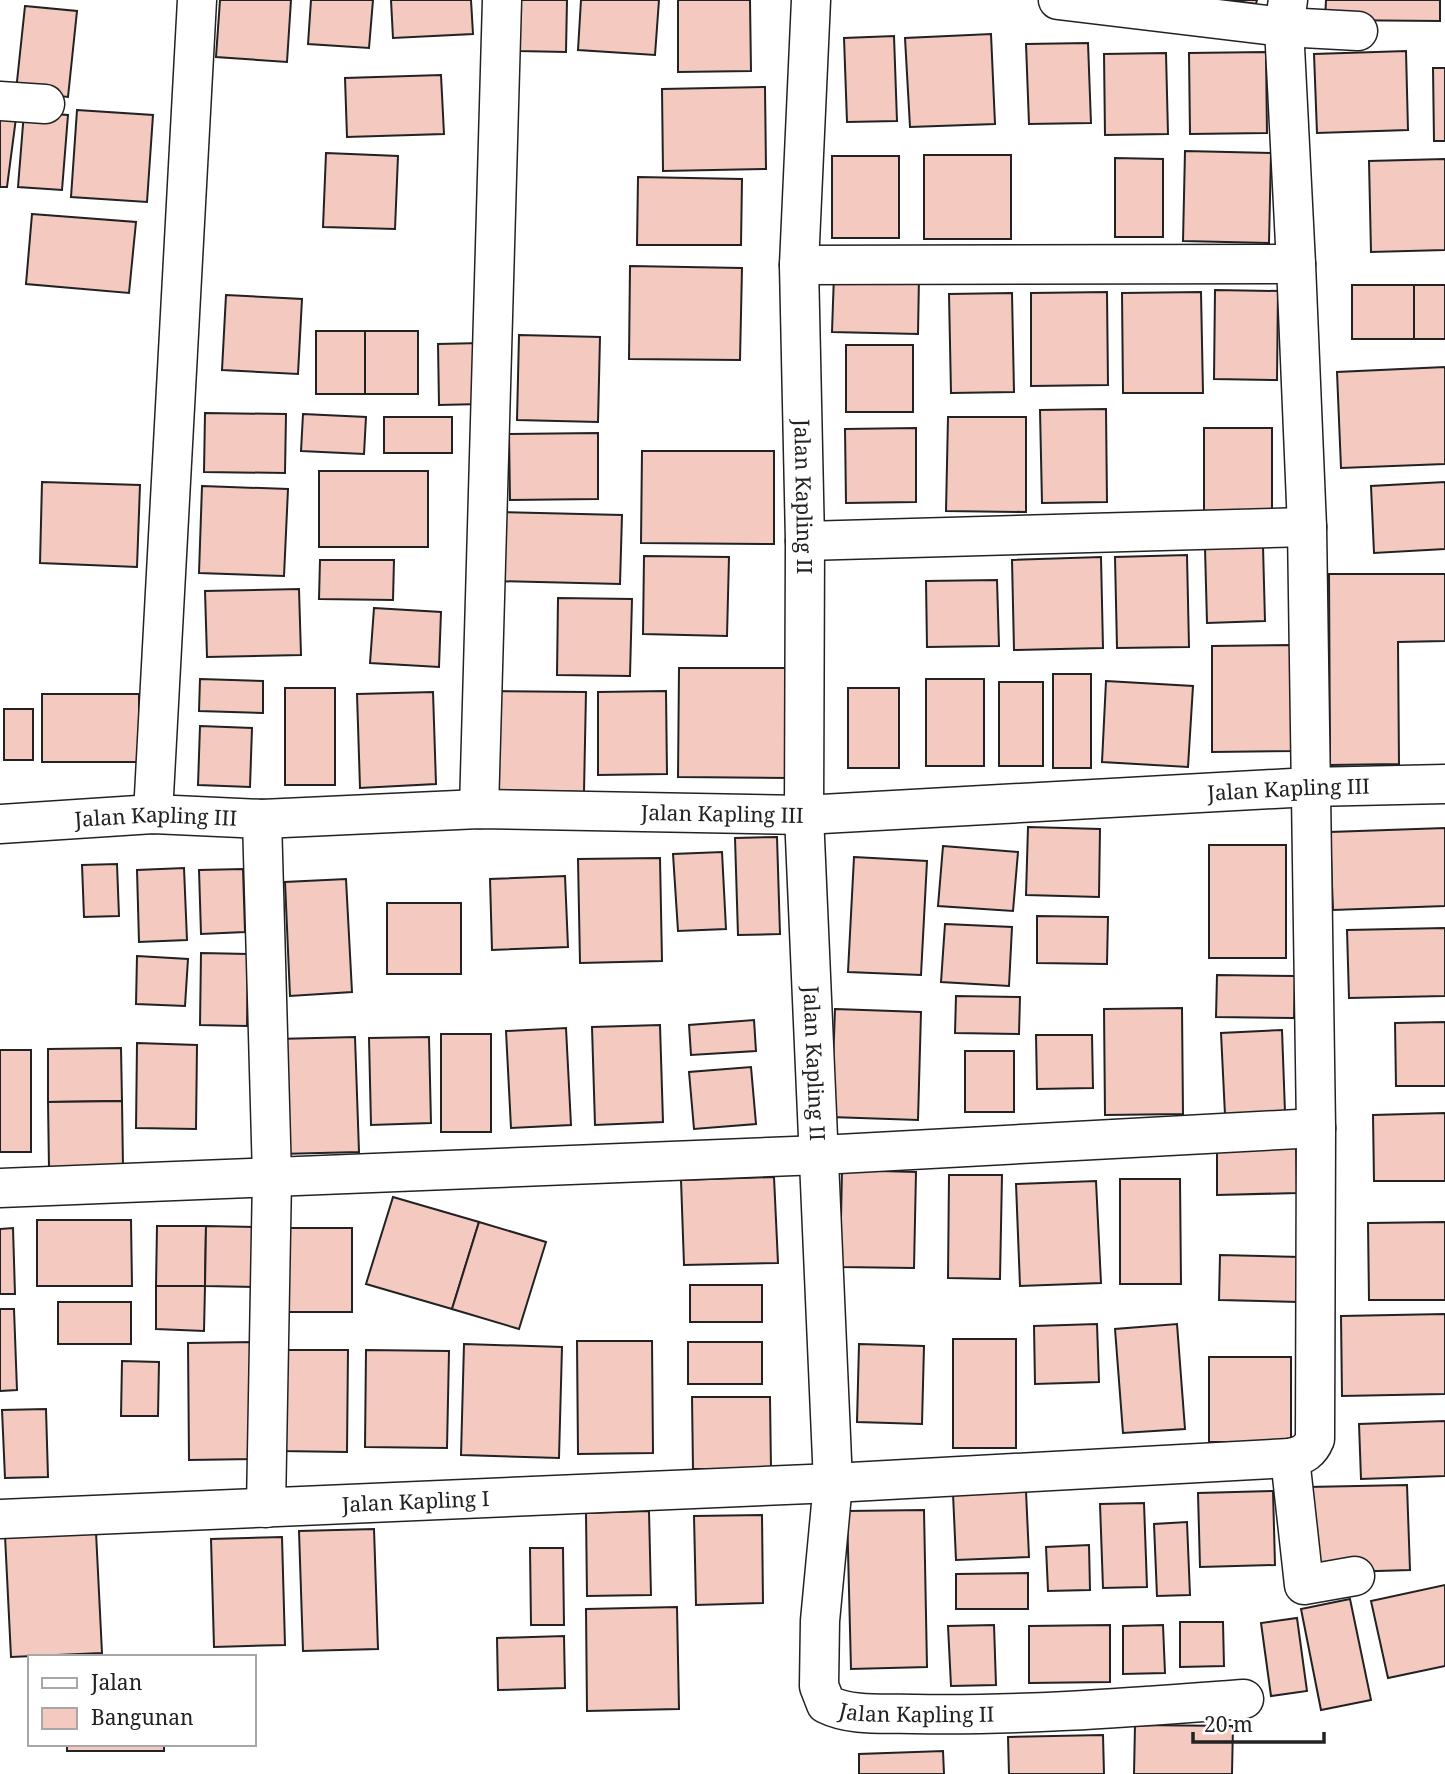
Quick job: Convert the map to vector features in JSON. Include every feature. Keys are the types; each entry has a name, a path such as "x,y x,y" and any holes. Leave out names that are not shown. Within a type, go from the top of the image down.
{"street":[{"path":"153,814 197,0"},
{"path":"479,809 502,0"},
{"name":"Jalan Kapling II","path":"811,0 799,265 805,541 804,815 833,1483 820,1621 819,1686 826,1704 843,1712 939,1714 1110,1709 1244,1699"},
{"path":"1058,0 1286,14 1357,32"},
{"path":"1286,14 1307,527 1316,1128 1315,1439 1303,1455 1290,1458 1304,1585 1355,1576"},
{"path":"0,101 45,104"},
{"path":"799,265 1296,264"},
{"path":"805,541 1307,527"},
{"name":"Jalan Kapling III","path":"0,824 153,814 262,818 479,809 804,815 1309,787 1445,784"},
{"path":"262,818 272,1177 266,1508"},
{"path":"0,1188 820,1155 1316,1128"},
{"name":"Jalan Kapling I","path":"0,1519 833,1483 1290,1458"}],"building":[{"path":"220,0 291,0 287,62 216,57"},
{"path":"311,0 373,0 369,48 308,44"},
{"path":"391,0 471,0 473,34 393,38"},
{"path":"518,0 567,0 566,52 518,51"},
{"path":"581,0 659,0 655,55 578,50"},
{"path":"678,0 750,0 751,71 678,72"},
{"path":"1228,0 1257,0 1256,4"},
{"path":"1326,0 1440,0 1440,21 1325,20"},
{"path":"25,6 77,11 68,97 16,91"},
{"path":"991,34 995,124 910,127 905,38"},
{"path":"894,36 897,121 847,122 844,38"},
{"path":"1088,43 1091,123 1029,124 1026,44"},
{"path":"1406,51 1408,130 1317,133 1314,54"},
{"path":"1266,52 1267,133 1190,134 1189,53"},
{"path":"1166,53 1168,134 1105,135 1104,54"},
{"path":"1433,68 1445,68 1445,141 1434,141"},
{"path":"441,75 444,134 347,137 345,78"},
{"path":"765,87 766,169 663,171 662,89"},
{"path":"77,110 153,115 147,202 71,197"},
{"path":"24,112 68,115 62,190 18,187"},
{"path":"0,115 16,118 7,187 0,187"},
{"path":"1185,151 1271,153 1269,243 1183,241"},
{"path":"326,153 398,156 395,229 323,227"},
{"path":"924,155 1011,155 1011,239 924,239"},
{"path":"832,156 899,156 899,238 832,238"},
{"path":"1115,158 1163,159 1163,237 1115,237"},
{"path":"1445,159 1445,250 1371,252 1369,161"},
{"path":"638,177 742,179 741,245 637,245"},
{"path":"32,214 136,222 129,293 26,284"},
{"path":"630,266 742,268 740,360 629,359"},
{"path":"834,274 919,277 918,334 832,332"},
{"path":"1352,285 1414,285 1414,339 1352,339"},
{"path":"1414,285 1445,285 1445,339 1414,339"},
{"path":"1215,290 1278,291 1277,380 1214,379"},
{"path":"1107,292 1108,385 1031,386 1031,293"},
{"path":"1201,292 1203,393 1123,393 1122,293"},
{"path":"1012,293 1014,392 951,393 949,294"},
{"path":"226,295 302,299 298,374 222,370"},
{"path":"316,331 365,331 365,394 316,394"},
{"path":"365,331 418,331 418,394 365,394"},
{"path":"519,335 600,337 598,422 517,420"},
{"path":"481,343 482,404 439,405 438,344"},
{"path":"846,345 913,345 913,412 846,412"},
{"path":"1445,367 1445,464 1341,468 1337,372"},
{"path":"1106,409 1107,502 1042,503 1040,410"},
{"path":"205,413 286,414 285,473 204,472"},
{"path":"303,414 366,417 364,454 301,451"},
{"path":"384,417 452,417 452,453 384,453"},
{"path":"948,417 1026,417 1026,512 946,511"},
{"path":"916,428 916,502 846,503 845,429"},
{"path":"1204,428 1272,428 1272,514 1204,514"},
{"path":"598,433 598,499 510,500 509,434"},
{"path":"642,451 774,451 774,544 641,543"},
{"path":"319,471 428,471 428,547 319,547"},
{"path":"42,482 140,485 137,567 40,563"},
{"path":"1445,482 1445,549 1374,553 1371,486"},
{"path":"202,486 288,489 284,576 199,573"},
{"path":"495,512 622,515 620,584 493,581"},
{"path":"1263,546 1265,621 1207,623 1205,548"},
{"path":"1187,555 1189,647 1117,648 1115,557"},
{"path":"644,556 729,557 727,636 643,634"},
{"path":"1101,557 1103,648 1014,650 1012,560"},
{"path":"320,560 394,560 393,600 319,599"},
{"path":"1329,574 1445,574 1445,641 1398,642 1399,764 1330,765"},
{"path":"997,580 999,646 927,647 926,581"},
{"path":"299,589 301,655 207,657 205,591"},
{"path":"558,598 632,599 630,676 557,675"},
{"path":"374,608 441,612 439,667 370,663"},
{"path":"1293,645 1294,751 1212,752 1212,646"},
{"path":"679,668 790,668 789,778 678,777"},
{"path":"1053,674 1091,674 1091,768 1053,768"},
{"path":"200,679 263,681 263,713 199,711"},
{"path":"926,679 984,679 984,766 926,766"},
{"path":"1106,681 1193,686 1188,767 1102,762"},
{"path":"999,682 1043,682 1043,766 999,766"},
{"path":"285,688 335,688 335,785 285,785"},
{"path":"848,688 899,688 899,768 848,768"},
{"path":"494,691 586,692 584,792 492,790"},
{"path":"666,691 667,774 598,775 598,692"},
{"path":"433,692 436,784 360,788 357,694"},
{"path":"42,694 139,694 139,762 42,762"},
{"path":"4,709 33,709 33,760 4,760"},
{"path":"200,726 252,728 250,787 198,785"},
{"path":"1028,827 1100,829 1099,897 1026,895"},
{"path":"1445,828 1445,906 1333,910 1330,832"},
{"path":"777,837 780,934 738,935 735,838"},
{"path":"1209,845 1286,845 1286,958 1209,958"},
{"path":"943,846 1018,852 1013,911 938,906"},
{"path":"722,852 726,929 678,931 673,854"},
{"path":"854,857 927,861 921,975 848,972"},
{"path":"660,858 662,961 580,963 578,859"},
{"path":"117,864 119,916 84,917 82,865"},
{"path":"184,868 187,940 139,942 137,870"},
{"path":"243,869 245,932 201,934 199,870"},
{"path":"565,876 568,947 492,950 490,879"},
{"path":"346,879 352,992 290,996 285,882"},
{"path":"387,903 461,903 461,974 387,974"},
{"path":"1037,916 1108,917 1107,964 1037,963"},
{"path":"945,924 1012,927 1009,986 941,982"},
{"path":"1445,928 1445,996 1349,998 1347,930"},
{"path":"201,953 248,954 247,1026 200,1025"},
{"path":"137,956 188,959 185,1006 136,1004"},
{"path":"1217,975 1295,976 1294,1018 1216,1017"},
{"path":"956,996 1020,997 1019,1034 955,1033"},
{"path":"1182,1008 1183,1114 1105,1115 1104,1009"},
{"path":"835,1009 921,1012 918,1120 831,1117"},
{"path":"754,1020 756,1051 691,1055 689,1025"},
{"path":"1445,1022 1445,1086 1396,1086 1395,1023"},
{"path":"660,1025 663,1122 595,1125 592,1027"},
{"path":"566,1028 571,1125 511,1128 506,1031"},
{"path":"1282,1030 1285,1112 1225,1115 1221,1033"},
{"path":"441,1034 491,1034 491,1132 441,1132"},
{"path":"1036,1035 1092,1035 1093,1088 1037,1089"},
{"path":"355,1037 359,1152 280,1154 277,1039"},
{"path":"429,1037 431,1123 371,1125 369,1038"},
{"path":"137,1043 197,1045 196,1129 136,1128"},
{"path":"121,1048 122,1101 48,1102 48,1049"},
{"path":"0,1050 31,1050 31,1152 0,1152"},
{"path":"965,1051 1014,1051 1014,1112 965,1112"},
{"path":"751,1067 756,1124 694,1129 689,1072"},
{"path":"122,1101 123,1167 49,1168 48,1102"},
{"path":"1445,1113 1445,1181 1374,1181 1373,1115"},
{"path":"1296,1145 1297,1193 1217,1195 1217,1147"},
{"path":"842,1170 916,1172 914,1268 840,1267"},
{"path":"949,1175 1002,1175 1000,1279 948,1278"},
{"path":"774,1177 778,1263 684,1265 681,1180"},
{"path":"1120,1179 1180,1179 1181,1284 1120,1284"},
{"path":"1096,1181 1101,1283 1020,1286 1016,1184"},
{"path":"393,1197 479,1222 452,1309 366,1284"},
{"path":"37,1220 131,1220 132,1286 37,1286"},
{"path":"479,1222 546,1242 519,1329 452,1309"},
{"path":"1445,1222 1445,1300 1369,1300 1368,1223"},
{"path":"157,1226 206,1226 205,1286 156,1286"},
{"path":"206,1226 257,1227 256,1287 205,1286"},
{"path":"13,1228 15,1294 0,1294 0,1229"},
{"path":"282,1228 352,1228 352,1312 282,1312"},
{"path":"1220,1255 1300,1257 1298,1302 1219,1300"},
{"path":"690,1285 762,1285 762,1322 690,1322"},
{"path":"156,1286 205,1286 204,1331 156,1329"},
{"path":"58,1302 131,1302 131,1344 58,1344"},
{"path":"0,1309 14,1309 17,1390 0,1391"},
{"path":"1445,1314 1445,1394 1342,1396 1341,1316"},
{"path":"1097,1324 1099,1382 1035,1384 1034,1326"},
{"path":"1177,1324 1185,1429 1123,1433 1115,1329"},
{"path":"953,1339 1016,1339 1016,1448 953,1448"},
{"path":"577,1341 652,1341 653,1453 578,1454"},
{"path":"253,1342 254,1459 189,1460 188,1343"},
{"path":"688,1342 762,1342 762,1384 688,1384"},
{"path":"464,1344 562,1347 559,1458 461,1455"},
{"path":"859,1344 924,1346 922,1424 857,1422"},
{"path":"282,1350 348,1350 347,1452 280,1451"},
{"path":"366,1350 449,1351 447,1448 365,1447"},
{"path":"1209,1357 1291,1357 1291,1442 1209,1442"},
{"path":"122,1361 159,1362 158,1416 121,1416"},
{"path":"692,1397 770,1397 771,1469 693,1469"},
{"path":"46,1409 48,1477 5,1478 2,1410"},
{"path":"1445,1421 1445,1476 1361,1479 1359,1424"},
{"path":"1407,1485 1410,1570 1310,1573 1307,1487"},
{"path":"1026,1491 1029,1557 956,1560 953,1494"},
{"path":"1273,1491 1275,1565 1200,1567 1198,1493"},
{"path":"1144,1503 1147,1587 1103,1588 1100,1504"},
{"path":"924,1510 927,1667 851,1669 847,1511"},
{"path":"649,1511 651,1595 587,1596 586,1513"},
{"path":"762,1515 763,1603 696,1605 694,1516"},
{"path":"1187,1522 1190,1595 1157,1596 1154,1524"},
{"path":"374,1529 378,1649 303,1651 299,1531"},
{"path":"96,1532 102,1653 11,1657 5,1536"},
{"path":"282,1537 285,1645 214,1647 211,1539"},
{"path":"1089,1545 1090,1590 1048,1591 1046,1547"},
{"path":"530,1548 563,1548 564,1625 531,1625"},
{"path":"1028,1573 1028,1609 956,1609 956,1574"},
{"path":"1445,1585 1445,1666 1388,1678 1371,1601"},
{"path":"1350,1599 1371,1700 1321,1710 1301,1609"},
{"path":"677,1607 679,1709 587,1711 586,1609"},
{"path":"1297,1618 1307,1691 1271,1696 1261,1623"},
{"path":"1180,1622 1223,1622 1224,1666 1180,1667"},
{"path":"994,1625 996,1685 951,1686 948,1626"},
{"path":"1110,1625 1110,1682 1029,1683 1029,1626"},
{"path":"1163,1625 1165,1673 1123,1674 1123,1626"},
{"path":"564,1636 565,1688 498,1690 497,1638"},
{"path":"1135,1725 1233,1726 1232,1774 1134,1774"},
{"path":"1103,1735 1104,1774 1009,1774 1008,1737"},
{"path":"67,1746 164,1746 164,1751 67,1751"},
{"path":"943,1751 944,1774 859,1774 859,1754"}]}
